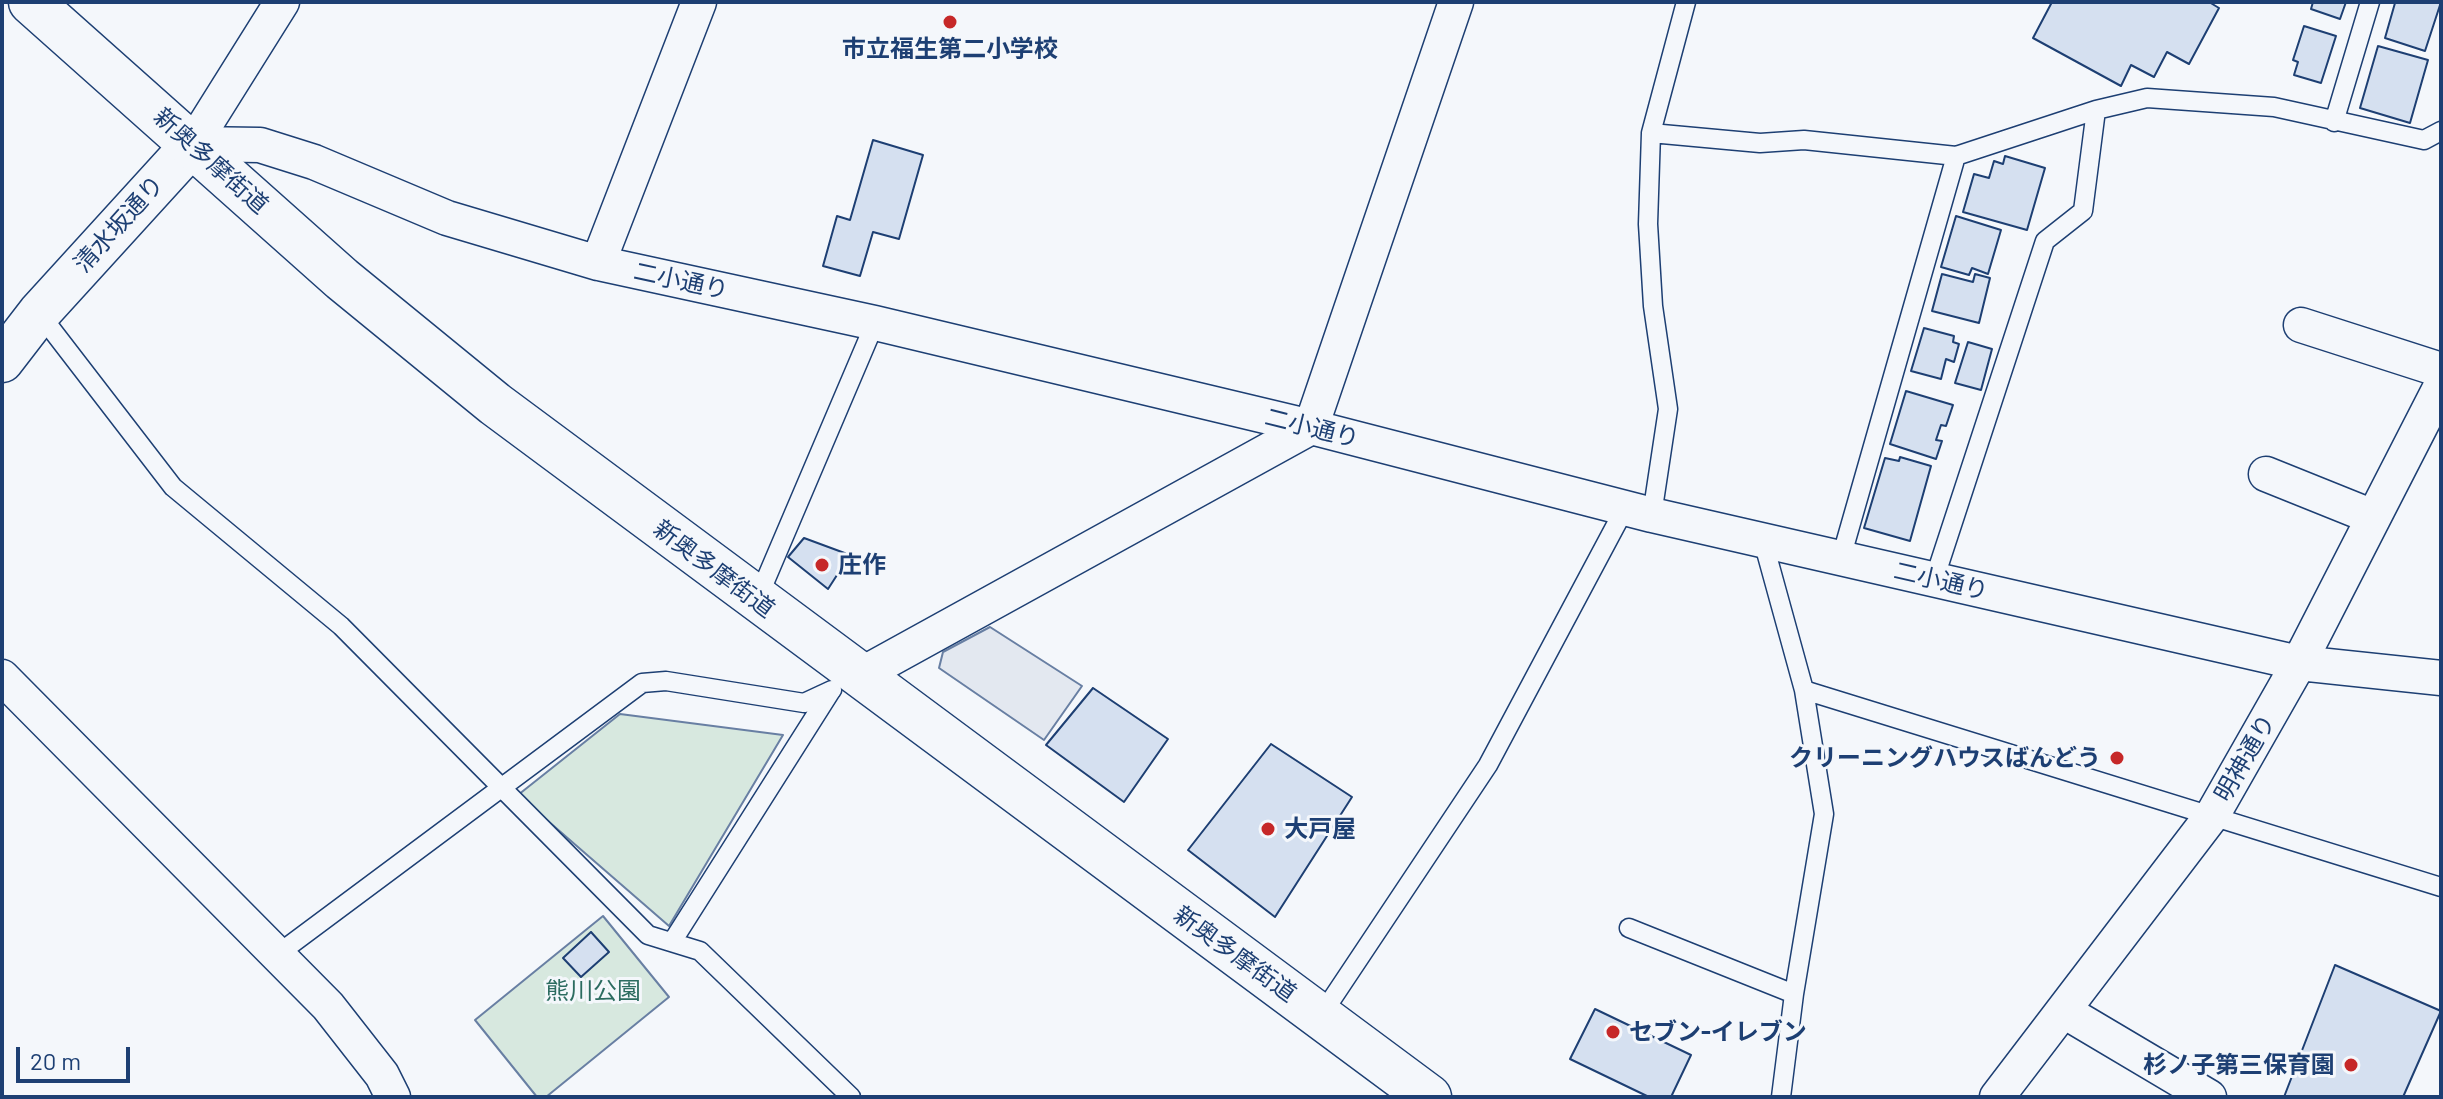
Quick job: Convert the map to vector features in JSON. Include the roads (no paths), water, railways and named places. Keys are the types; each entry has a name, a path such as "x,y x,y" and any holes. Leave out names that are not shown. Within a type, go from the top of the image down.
{"main road":[{"name":"新奥多摩街道","path":"31,2 342,279 495,404 757,601 845,683 1429,1097"}],"street":[{"name":"清水坂通り","path":"2,361 39,313 193,144 282,2"},
{"path":"598,263 699,2"},
{"path":"845,683 1311,427 1456,2"},
{"name":"二小通り","path":"193,144 260,145 314,162 447,218 598,263 875,323 1311,427 1639,512 2299,663 2441,678"},
{"path":"2301,325 2441,370"},
{"name":"明神通り","path":"1997,1097 2213,814 2299,663 2441,386"},
{"path":"2266,474 2373,517"},
{"path":"2,677 328,1006 382,1075 393,1097"},
{"path":"2064,1011 2209,1097"}],"lane":[{"path":"1320,1017 1488,765 1639,512 1668,409 1652,293 1648,224 1651,133 1686,2"},
{"path":"2334,122 2370,2"},
{"path":"1651,133 1760,143 1804,140 1956,156 2096,110 2147,98 2274,107 2424,140 2441,131"},
{"path":"1934,580 2045,241 2083,211 2096,110"},
{"path":"1841,558 1956,156"},
{"path":"39,313 173,487 341,626 648,935 700,951 851,1097"},
{"path":"757,601 875,323"},
{"path":"1763,541 1804,690 1824,814 1794,994 1781,1097"},
{"path":"278,954 642,683 666,681 804,703 845,683"},
{"path":"672,942 845,683"},
{"path":"1804,690 2441,887"},
{"path":"1629,928 1794,994"}],"place":[{"name":"市立福生第二小学校","path":"950,22"},
{"name":"庄作","path":"822,565"},
{"name":"クリーニングハウスばんどう","path":"2117,758"},
{"name":"大戸屋","path":"1268,829"},
{"name":"セブン-イレブン","path":"1613,1032"},
{"name":"杉ノ子第三保育園","path":"2351,1065"}],"park label":[{"name":"熊川公園","path":"593,991"}]}
